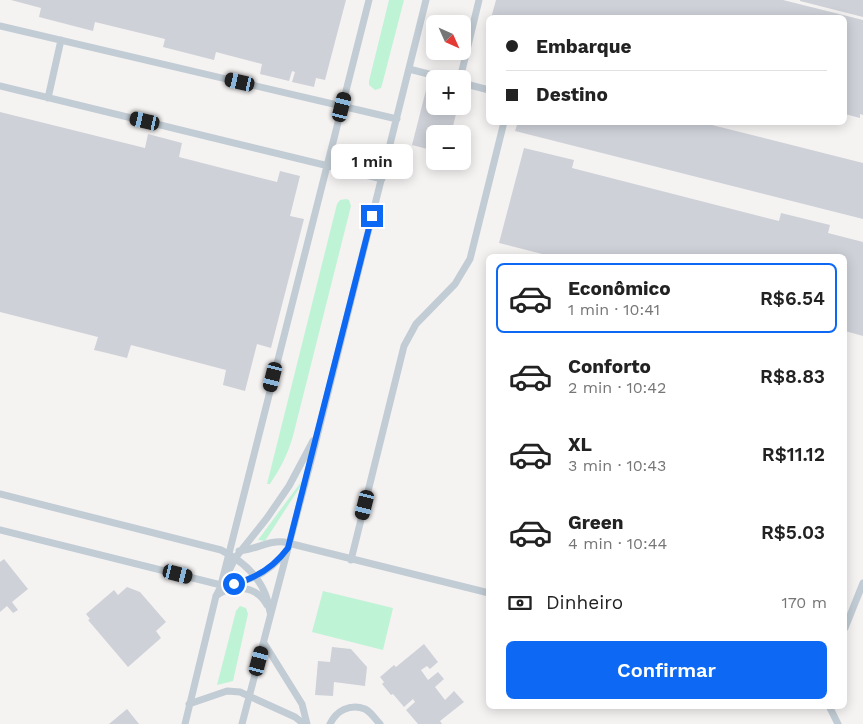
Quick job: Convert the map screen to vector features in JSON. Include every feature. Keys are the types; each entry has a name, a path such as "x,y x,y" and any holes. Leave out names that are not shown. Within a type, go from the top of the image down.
{"lane":[{"path":"221,585 369,0"},
{"path":"242,724 322,417 426,0"},
{"path":"462,70 479,0"},
{"path":"0,26 396,119"},
{"path":"48,98 61,40"},
{"path":"409,69 426,73"},
{"path":"471,85 486,89"},
{"path":"0,86 382,179"},
{"path":"351,560 404,346 416,324 452,288 464,272 470,259 503,125"},
{"path":"184,724 216,596 236,557 267,518 288,486 307,453 322,417"},
{"path":"0,494 229,552 248,550 272,542 486,592"},
{"path":"0,530 221,585 240,582 270,568 289,546"},
{"path":"229,552 244,563 256,576 265,593 270,618"},
{"path":"847,623 863,583"},
{"path":"216,596 229,589 245,588 253,591 265,602 270,618"},
{"path":"264,643 302,704 306,713 307,724"},
{"path":"189,704 227,691 240,692 296,717 304,724"},
{"path":"330,724 338,713 351,707 365,710 380,724"},
{"path":"830,709 838,724"}],"green space":[{"path":"389,0 404,0 382,85 381,88 375,90 369,85 369,81"},
{"path":"340,200 349,200 351,206 293,436 280,467 270,484 267,484 337,204"},
{"path":"301,482 300,487 265,541 258,540"},
{"path":"323,591 393,608 383,650 312,632"},
{"path":"240,606 246,608 248,614 233,681 217,685 236,611"}],"building":[{"path":"11,0 346,0 325,80 316,78 314,87 292,82 295,72 292,71 289,81 260,74 262,64 216,52 214,60 163,47 165,39 95,22 93,31 39,17 41,8"},
{"path":"496,0 783,0 843,15 492,15"},
{"path":"863,0 863,17 800,1"},
{"path":"847,16 863,20 863,115 860,114 860,118 847,115"},
{"path":"426,90 426,115 456,115 453,125 426,125 426,149 412,145"},
{"path":"0,112 145,148 148,134 182,143 179,157 277,182 280,171 300,176 290,216 304,219 271,348 257,344 245,391 223,385 226,370 131,345 127,358 94,350 98,337 0,312"},
{"path":"517,125 712,125 863,163 863,219 515,131"},
{"path":"524,148 574,160 572,168 779,221 781,213 830,225 828,233 863,242 863,336 847,332 847,254 542,254 499,243"},
{"path":"4,559 28,589 12,602 18,610 13,613 7,606 0,612 0,562"},
{"path":"127,587 140,592 166,622 156,631 161,638 128,667 88,620 90,619 86,614 114,590 118,595"},
{"path":"424,644 438,662 430,669 427,666 421,670 428,680 438,672 444,679 435,687 445,700 454,691 464,702 440,721 442,724 418,724 406,710 415,702 413,699 404,707 382,684 384,682 380,677 394,665 396,667"},
{"path":"332,647 351,649 367,667 365,686 334,682 333,696 315,695 318,661 330,662"},
{"path":"127,709 139,724 109,724"}],"route":[{"path":"234,584 259,576 280,559 288,548 372,216"}]}
